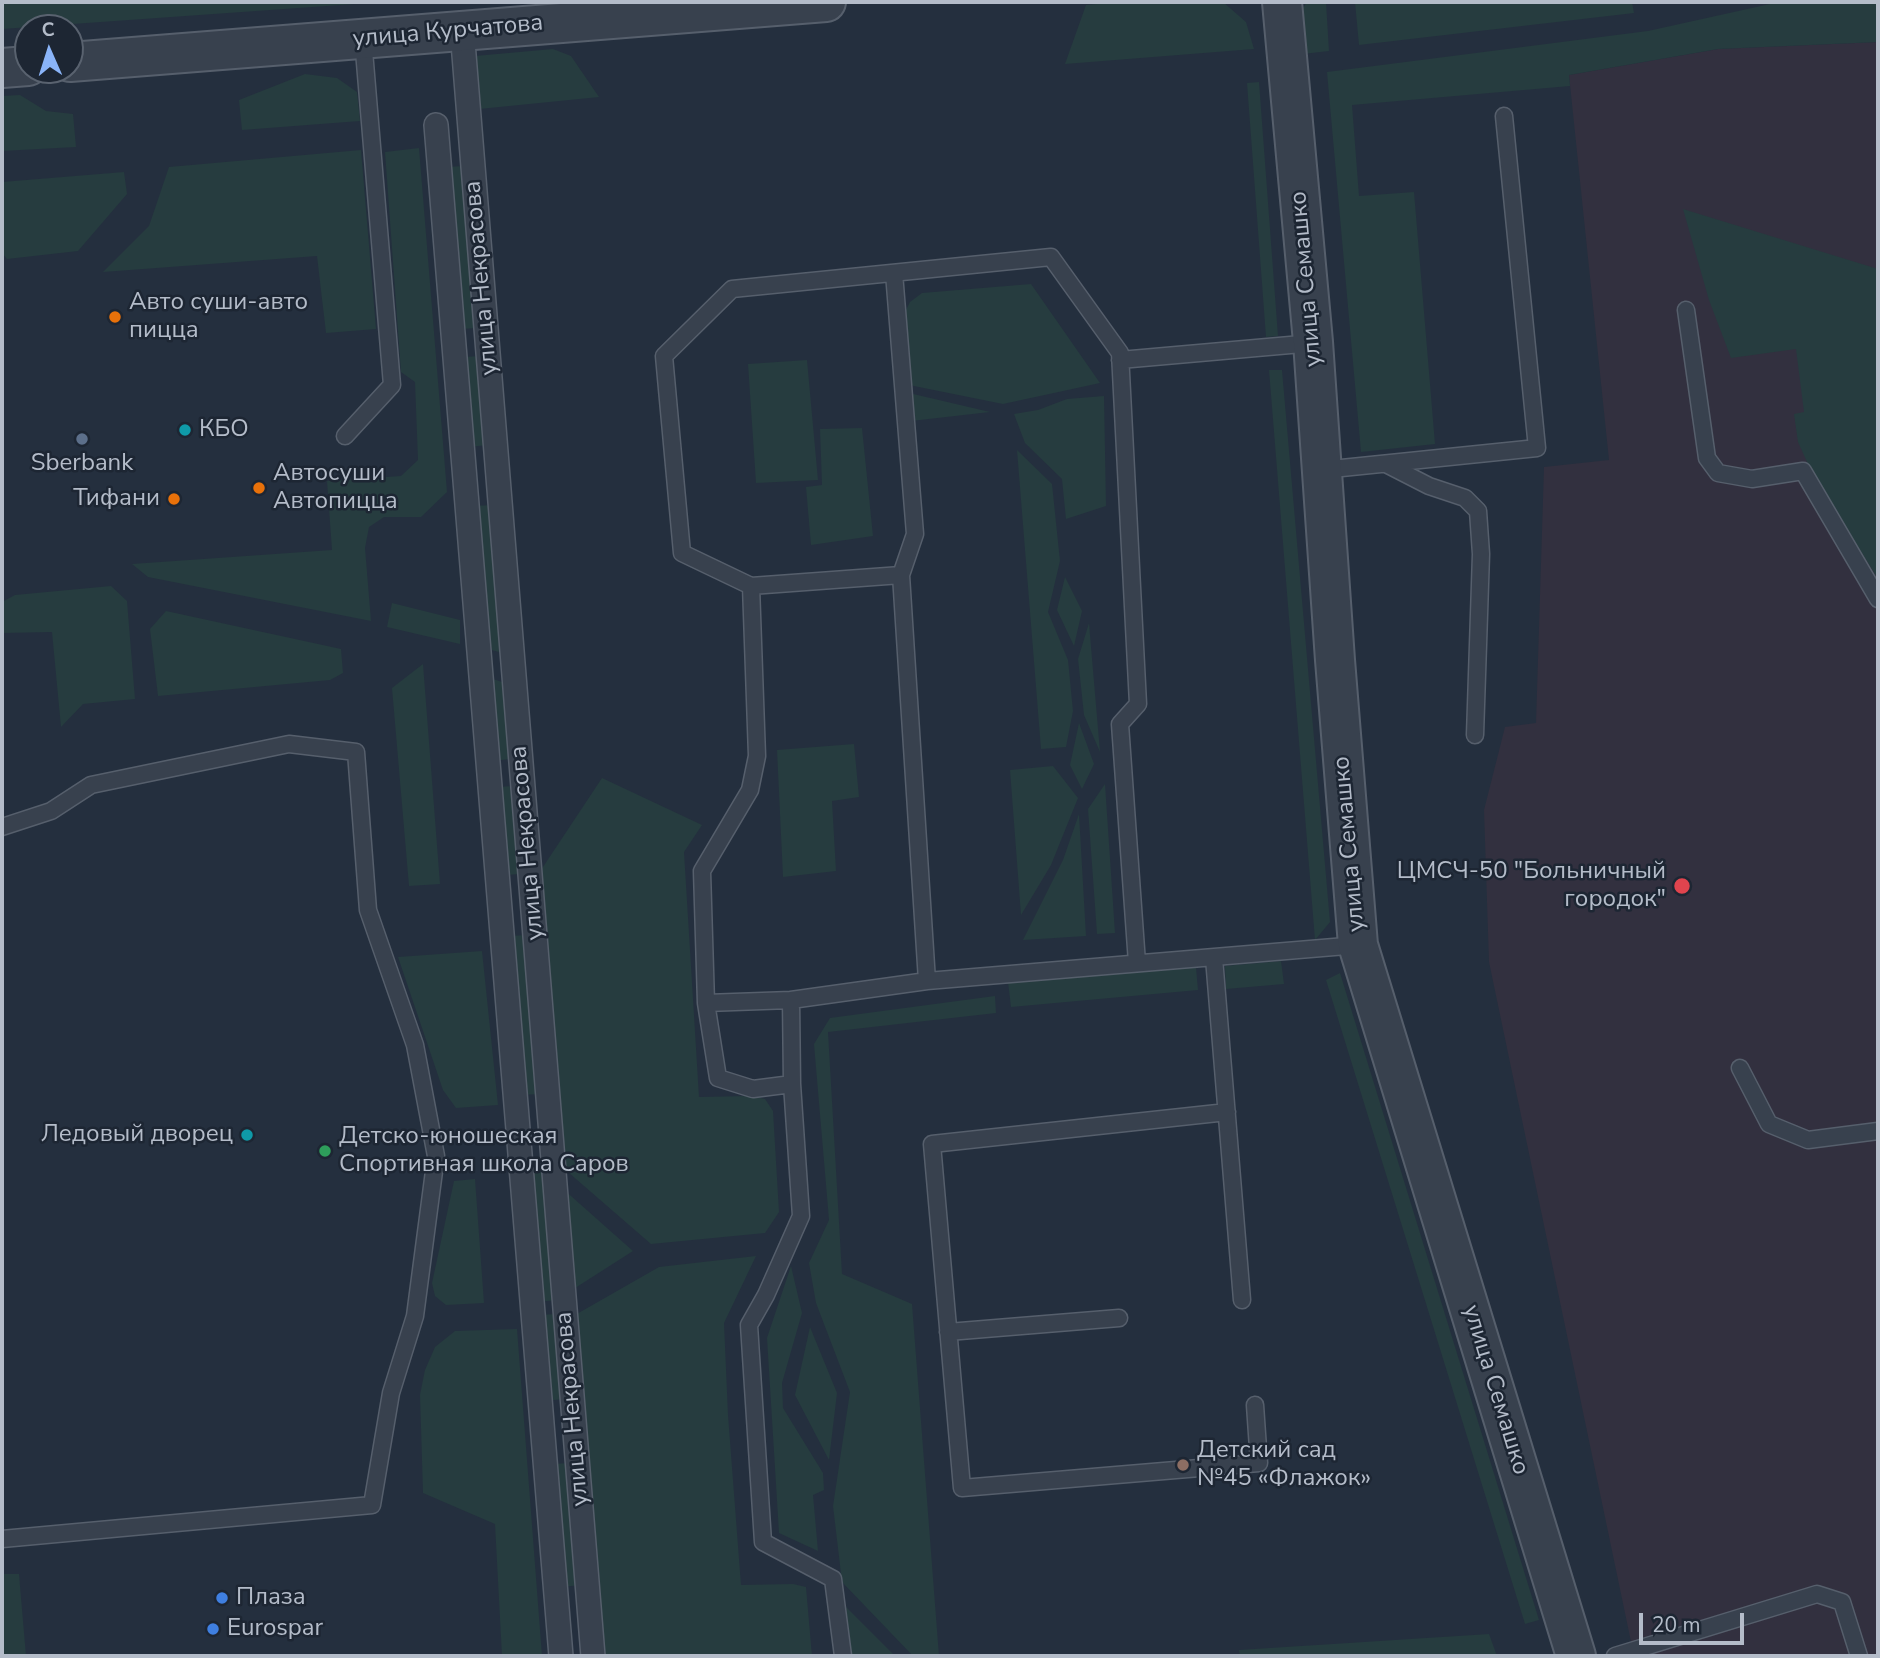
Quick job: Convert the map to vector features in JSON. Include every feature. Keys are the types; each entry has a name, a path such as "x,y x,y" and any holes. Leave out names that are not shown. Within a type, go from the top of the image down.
{"street":[{"name":"улица Курчатова","path":"84,61 462,30 613,10 825,2"},
{"name":"улица Семашко","path":"1282,2 1313,342 1358,945 1576,1656"},
{"name":"улица Некрасова","path":"462,30 593,1656"},
{"name":"улица Некрасова","path":"436,125 561,1656"}],"lane":[{"path":"345,436 392,385 363,38"},
{"path":"1322,470 1537,448 1504,116"},
{"path":"901,575 751,586 682,553 664,356 732,289 1051,257 1120,353 1138,704 1120,724 1138,963"},
{"path":"894,273 915,534 901,575 927,981"},
{"path":"1686,310 1707,458 1718,474 1752,479 1802,471 1878,599"},
{"path":"1120,360 1313,342"},
{"path":"1386,464 1429,486 1465,498 1478,511 1481,554 1475,735"},
{"path":"751,586 757,756 750,790 702,871 706,1003 718,1078 753,1089 792,1084"},
{"path":"2,827 51,811 90,785 289,744 356,752 368,910 415,1045 436,1156 415,1316 391,1393 372,1505 2,1539"},
{"path":"706,1003 791,1000 927,981 1358,945"},
{"path":"1214,958 1242,1300"},
{"path":"791,1000 792,1084 801,1216 766,1295 749,1325 763,1542 833,1579 843,1656"},
{"path":"1740,1068 1769,1124 1808,1140 1878,1131"},
{"path":"1227,1112 932,1144 962,1488 1259,1464 1255,1405"},
{"path":"948,1332 1119,1318"},
{"path":"1615,1656 1817,1594 1842,1602 1859,1656"}],"shaded area":[{"name":"ЦМСЧ-50 \"Больничный городок\"","path":"1878,42 1878,1656 1634,1656 1489,962 1484,810 1505,727 1536,723 1544,467 1609,460 1569,75 1718,49"}],"green space":[{"path":"383,2 84,23 84,14 14,14 14,28 2,29 2,4"},
{"path":"1118,2 1223,2 1246,22 1254,49 1065,64 1086,5"},
{"path":"1307,2 1326,2 1329,51 1294,55 1295,20"},
{"path":"1355,2 1632,2 1634,13 1359,45"},
{"path":"1779,2 1878,2 1878,42 1718,49 1569,75 1570,86 1352,105 1359,196 1414,192 1435,444 1361,452 1327,72 1648,31"},
{"path":"553,49 571,56 599,97 479,109 475,56"},
{"path":"305,74 337,78 357,92 360,121 242,130 239,100"},
{"path":"1259,82 1278,336 1266,337 1247,83"},
{"path":"20,95 46,111 73,114 76,147 2,151 2,96"},
{"path":"419,148 447,492 421,517 384,517 369,527 365,548 371,621 148,577 132,564 332,550 327,481 401,476 418,460 415,382 401,372 385,152"},
{"path":"361,150 376,329 326,333 317,256 103,272 149,226 169,167"},
{"path":"465,166 478,328 459,329 446,167"},
{"path":"124,172 127,194 78,251 7,259 2,253 2,182"},
{"path":"1683,209 1878,269 1878,579 1812,473 1798,442 1794,414 1804,412 1796,349 1731,358 1709,300"},
{"path":"1031,284 1100,383 1003,404 909,385 903,316 910,302 922,293"},
{"path":"481,356 488,445 468,447 463,357"},
{"path":"807,360 818,480 756,483 748,364"},
{"path":"1269,370 1282,370 1330,922 1315,940"},
{"path":"909,393 990,412 911,421"},
{"path":"1104,396 1106,506 1066,519 1062,479 1025,443 1014,414 1038,410 1067,399"},
{"path":"862,428 873,536 811,545 806,487 822,485 820,429"},
{"path":"1017,450 1052,484 1060,561 1048,612 1068,660 1073,711 1066,747 1041,749"},
{"path":"494,505 503,653 484,648 472,506"},
{"path":"1065,577 1082,611 1074,646 1057,610"},
{"path":"111,586 127,601 135,699 83,704 61,727 52,632 2,633 2,602 15,595"},
{"path":"392,603 460,620 460,644 387,627"},
{"path":"166,611 341,649 343,673 330,680 158,696 150,629"},
{"path":"1089,623 1100,752 1084,715 1078,659"},
{"path":"423,664 440,884 409,886 392,688"},
{"path":"487,677 505,683 510,759 493,761"},
{"path":"1079,723 1094,764 1082,789 1070,765"},
{"path":"854,744 859,797 832,801 836,871 783,877 777,750"},
{"path":"1053,766 1078,798 1051,865 1021,915 1010,770"},
{"path":"602,778 702,825 684,852 699,1097 751,1096 765,1099 773,1111 779,1212 765,1233 651,1244 561,1166 539,873"},
{"path":"1105,784 1115,933 1097,934 1088,809"},
{"path":"515,786 522,874 503,875 496,787"},
{"path":"1079,814 1086,936 1023,940 1063,860"},
{"path":"530,935 541,1094 519,1095 509,936"},
{"path":"482,951 498,1105 456,1108 443,1090 398,957"},
{"path":"1281,961 1284,984 1226,989 1225,966"},
{"path":"1196,967 1198,990 1011,1007 1008,982"},
{"path":"1340,973 1539,1620 1525,1624 1326,980"},
{"path":"995,996 996,1013 828,1032 842,1274 912,1304 939,1656 913,1656 842,1582 833,1506 850,1392 816,1303 809,1263 829,1220 814,1044 830,1018"},
{"path":"546,1159 558,1300 536,1302 525,1160"},
{"path":"475,1179 484,1303 446,1305 435,1296 432,1283 454,1181"},
{"path":"562,1188 633,1251 572,1290"},
{"path":"756,1256 724,1323 741,1585 793,1584 806,1587 812,1656 602,1656 575,1315 659,1267"},
{"path":"791,1266 802,1313 782,1383 783,1408 823,1473 824,1490 813,1495 818,1551 779,1533 767,1338"},
{"path":"558,1314 565,1399 544,1401 539,1315"},
{"path":"810,1327 837,1393 829,1460 795,1395"},
{"path":"517,1329 542,1656 502,1656 495,1524 423,1493 420,1395 425,1370 435,1347 455,1331"},
{"path":"572,1463 583,1585 560,1587 551,1464"},
{"path":"2,1574 19,1574 26,1656 2,1656"},
{"path":"846,1607 895,1656 852,1656"},
{"path":"1489,1634 1497,1656 1240,1656 1239,1650"}],"place":[{"name":"Авто суши-авто пицца","path":"115,317"},
{"name":"КБО","path":"185,430"},
{"name":"Sberbank","path":"82,439"},
{"name":"Автосуши Автопицца","path":"259,488"},
{"name":"Тифани","path":"174,499"},
{"name":"ЦМСЧ-50 \"Больничный городок\"","path":"1682,886"},
{"name":"Ледовый дворец","path":"247,1135"},
{"name":"Детско-юношеская Спортивная школа Саров","path":"325,1151"},
{"name":"Детский сад №45 «Флажок»","path":"1183,1465"},
{"name":"Плаза","path":"222,1598"},
{"name":"Eurospar","path":"213,1629"}]}
